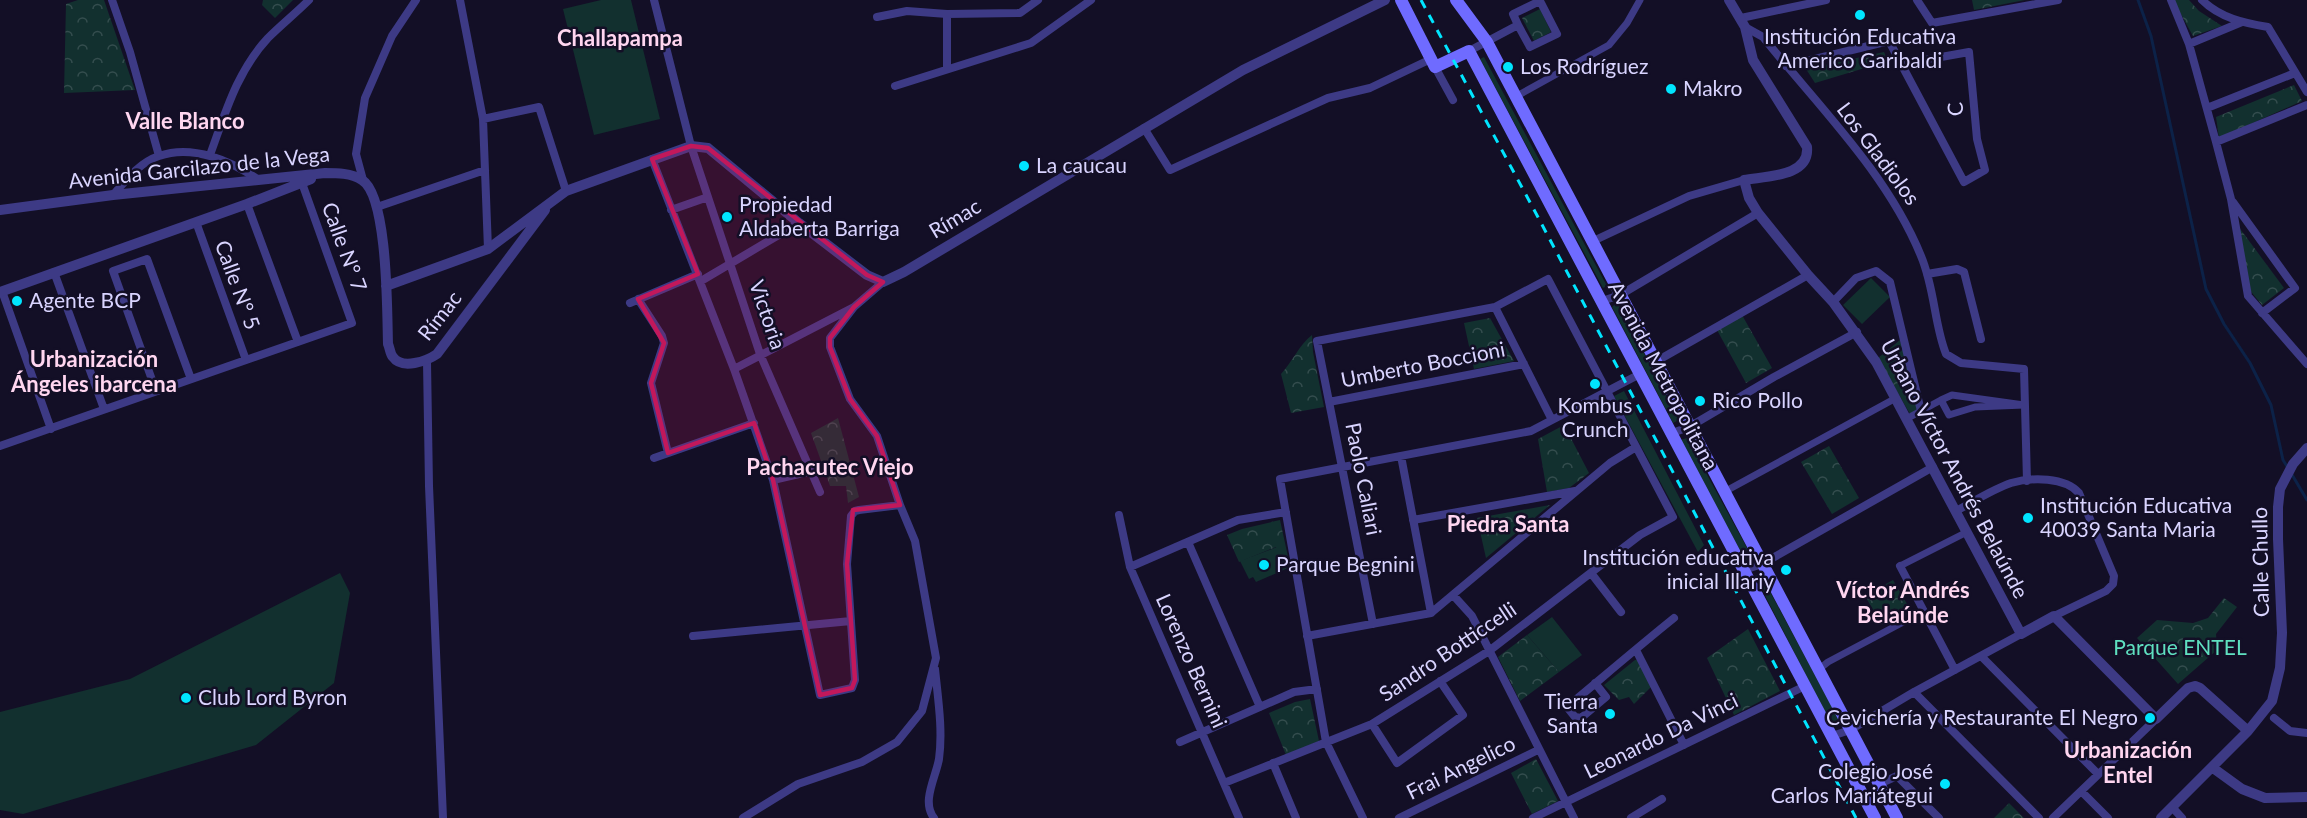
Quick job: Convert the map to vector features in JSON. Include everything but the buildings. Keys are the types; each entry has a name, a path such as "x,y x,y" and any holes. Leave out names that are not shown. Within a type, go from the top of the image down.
{"main road":[{"path":"1401,0 1433,63 1469,51"},
{"name":"Avenida Metropolitana","path":"1456,0 1487,42 1897,818"},
{"name":"Avenida Metropolitana","path":"1469,51 1875,818"}],"street":[{"path":"112,0 130,52 159,156"},
{"path":"210,155 232,93 248,64 267,39 309,0"},
{"path":"386,286 382,232 377,207 372,193 363,180 356,154 365,98 392,36 416,0"},
{"path":"460,0 483,119 488,249"},
{"name":"Victoria","path":"654,0 691,146 760,354 820,492"},
{"path":"877,18 907,11 947,14 1020,13 1038,0"},
{"name":"Rímac","path":"884,282 1243,70 1385,0"},
{"path":"1515,97 1609,45 1627,23 1640,0"},
{"path":"1591,242 1689,196 1744,180 1792,171 1804,163 1808,154 1804,140 1753,60 1743,22 1729,0"},
{"path":"1743,22 1826,0"},
{"path":"1917,0 1931,23 2058,0"},
{"path":"2171,0 2189,44 2231,199 2248,296 2307,364"},
{"path":"2202,0 2211,9 2242,22 2268,27 2307,92"},
{"path":"895,86 1031,42 1088,1"},
{"path":"1540,1 1557,34 1530,47 1518,25 1514,14 1540,1"},
{"path":"947,14 947,69"},
{"name":"Los Gladiolos","path":"1743,22 1763,37 1884,187 1905,221 1927,274 1946,354 1961,363 2024,369 2024,405"},
{"path":"2189,44 2242,22"},
{"path":"1469,51 1518,25"},
{"path":"1786,66 1889,41 1902,64"},
{"name":"C","path":"1969,52 1977,139 1985,170 1964,182 1902,64 1969,52"},
{"path":"1144,128 1170,170 1328,98 1370,87 1433,63 1453,100"},
{"path":"2207,108 2295,73"},
{"path":"2216,142 2307,105"},
{"path":"483,119 539,107 566,191"},
{"path":"691,146 708,148 799,223 867,275 884,282 854,306 734,369"},
{"name":"Rímac","path":"552,200 437,354 427,362 411,364 396,360 392,356 388,344 386,286 488,249 552,200 566,191 691,146"},
{"path":"113,195 143,164 159,156 185,153 210,155 259,180"},
{"path":"652,159 700,278 773,480 820,695 852,687 855,680 847,564 851,516 859,510 900,505"},
{"path":"377,207 485,170"},
{"path":"51,429 1,291 248,204 325,173"},
{"name":"Avenida Garcilazo de la Vega","path":"0,210 113,195 325,173 345,174 363,180"},
{"name":"Urbano Víctor Andrés Belaúnde","path":"1744,180 1749,198 1758,213 1808,276 1857,332 1876,362 1908,418 2021,634"},
{"name":"Calle N° 7","path":"298,342 352,323 302,183"},
{"path":"671,210 708,198"},
{"path":"2231,199 2295,288 2262,313"},
{"path":"0,446 298,342 248,204"},
{"path":"1602,302 1620,295 1758,213"},
{"name":"Calle N° 5","path":"196,222 246,360"},
{"path":"668,453 651,383 664,343 662,336 634,301 731,265 799,223"},
{"path":"156,391 113,271 147,259 191,379"},
{"path":"1927,274 1957,269 1964,272 1981,339"},
{"path":"1833,302 1856,278 1876,270 1890,282 1921,411"},
{"path":"54,272 104,409"},
{"path":"1655,362 1808,276"},
{"path":"1307,636 1431,613 1611,463 1636,447 1548,279 1495,307 1552,420"},
{"path":"743,818 798,784 861,762 897,742 922,711 936,658 915,541 900,505 877,436 850,399 830,347 830,338 854,306"},
{"name":"Paolo Caliari","path":"1373,624 1317,341 1495,307"},
{"path":"1672,433 1689,427 1857,332"},
{"path":"427,362 429,486 443,818"},
{"name":"Umberto Boccioni","path":"1329,402 1524,364"},
{"path":"1363,818 1326,742 1280,479 1531,431 1640,374"},
{"path":"1908,418 1952,395 2024,405"},
{"path":"1724,492 1896,398"},
{"path":"1941,400 1949,415 1976,408 2024,405"},
{"path":"2024,405 2027,481"},
{"path":"654,458 754,423"},
{"name":"Sandro Botticcelli","path":"1224,783 1372,724 1489,651 1640,535 1673,517 1636,447"},
{"name":"Calle Chullo","path":"2161,818 2248,731 2272,701 2280,668 2282,633 2278,507 2280,489 2293,464 2307,448"},
{"path":"1401,456 1431,613"},
{"path":"1744,570 1762,564 1933,467"},
{"path":"773,480 812,471"},
{"path":"1832,736 1850,730 1914,692 2054,616 2106,591 2114,584 2114,576 2079,494 2072,485 2061,481 2011,483 1956,511"},
{"path":"1413,520 1577,491"},
{"path":"1130,567 1238,520 1286,512"},
{"name":"Lorenzo Bernini","path":"1119,515 1130,567 1239,818"},
{"path":"1955,670 1900,566 1967,532"},
{"path":"1188,542 1260,707"},
{"path":"1591,573 1621,612"},
{"path":"1453,595 1472,616 1564,803 1574,818"},
{"path":"1818,670 1828,662 1924,610"},
{"path":"2054,616 2156,719"},
{"path":"1595,683 1606,697 1581,718 1575,717 1568,707 1595,683 1674,618"},
{"path":"693,636 851,621"},
{"path":"1636,650 1684,745"},
{"path":"1981,656 2098,774"},
{"path":"934,663 939,714 939,759 928,804 934,818"},
{"path":"1372,724 1397,763 1463,715 1440,681"},
{"name":"Leonardo Da Vinci","path":"1533,818 1805,686"},
{"path":"2053,818 2188,688 2195,686 2200,688 2248,731"},
{"path":"1180,742 1294,692 1317,689"},
{"path":"1914,692 2039,818"},
{"path":"2274,718 2290,731 2307,733"},
{"name":"Frai Angelico","path":"1399,818 1538,750"},
{"path":"1274,763 1296,818"},
{"path":"2212,768 2242,789 2265,798 2307,797"},
{"path":"1879,784 1897,776 1939,818"},
{"path":"2081,790 2108,818"},
{"path":"1632,818 1662,799"},
{"path":"2172,807 2182,818"}],"highlighted area":[{"path":"691,146 708,148 867,275 883,282 854,307 830,338 830,347 850,399 877,436 900,505 853,510 847,564 855,680 852,688 820,695 773,480 754,423 668,453 651,383 664,343 638,299 698,274 652,159"}],"green space":[{"path":"78,0 104,0 135,90 64,93 66,4"},
{"path":"263,0 293,0 275,18 262,5"},
{"path":"601,0 631,0 660,119 594,135 563,9"},
{"path":"1972,0 2025,0 1974,10"},
{"path":"2173,0 2189,0 2199,11 2222,26 2193,36"},
{"path":"1540,9 1551,32 1534,41 1522,18"},
{"path":"1884,52 1888,61 1815,83 1806,69"},
{"path":"1484,57 1607,286 1603,288 1480,59"},
{"path":"2294,85 2302,101 2219,138 2216,117"},
{"path":"2238,226 2284,288 2262,305 2248,288"},
{"path":"1871,278 1890,297 1862,324 1843,305"},
{"path":"1617,302 1679,420 1673,423 1612,307"},
{"path":"1742,315 1772,368 1746,383 1717,330"},
{"path":"1490,318 1514,361 1474,369 1464,323"},
{"path":"1312,335 1313,352 1324,407 1291,413 1281,374 1303,343"},
{"path":"1900,340 1919,408 1910,414 1878,358"},
{"path":"1624,391 1704,545 1698,552 1614,396"},
{"path":"838,418 859,497 848,503 846,486 830,486 811,433"},
{"path":"1564,425 1589,473 1569,488 1547,492 1538,439"},
{"path":"1687,438 1752,557 1746,561 1680,440"},
{"path":"1829,446 1859,498 1832,514 1801,462"},
{"path":"1550,505 1486,558 1477,518"},
{"path":"1280,520 1290,566 1288,568 1276,547 1239,562 1227,535"},
{"name":"Parque Begnini","path":"1277,547 1288,568 1256,582 1253,577 1249,579 1240,561"},
{"name":"Club Lord Byron","path":"340,573 350,593 334,683 256,745 23,814 0,810 0,712 130,679"},
{"path":"1760,573 1839,720 1831,724 1755,576"},
{"path":"1893,580 1910,609 1882,625 1865,596"},
{"name":"Parque ENTEL","path":"2224,598 2237,607 2216,634 2217,650 2178,684 2137,638 2157,620 2193,623 2208,618"},
{"path":"1552,617 1582,655 1559,672 1527,635"},
{"path":"1748,629 1780,691 1734,715 1707,658"},
{"path":"1527,635 1559,672 1520,701 1498,657"},
{"path":"1638,660 1651,687 1634,704 1629,697 1619,700 1604,685"},
{"path":"1310,699 1319,741 1286,755 1269,713 1295,702"},
{"path":"1536,759 1558,801 1532,814 1511,773"},
{"path":"2009,803 2024,818 1994,818"}],"waterway":[{"path":"2138,0 2151,36 2206,289 2224,324 2250,363 2271,405 2283,460 2288,468"},
{"path":"2291,473 2307,500"}],"railway":[{"path":"1421,0 1856,818"}],"place":[{"name":"Institución Educativa Americo Garibaldi","path":"1860,15"},
{"name":"Los Rodríguez","path":"1508,67"},
{"name":"Makro","path":"1671,89"},
{"name":"La caucau","path":"1024,166"},
{"name":"Propiedad Aldaberta Barriga","path":"727,217"},
{"name":"Agente BCP","path":"17,301"},
{"name":"Kombus Crunch","path":"1595,384"},
{"name":"Rico Pollo","path":"1700,401"},
{"name":"Institución Educativa 40039 Santa Maria","path":"2028,518"},
{"name":"Parque Begnini","path":"1264,565"},
{"name":"Institución educativa inicial Illariy","path":"1786,570"},
{"name":"Club Lord Byron","path":"186,698"},
{"name":"Tierra Santa","path":"1610,714"},
{"name":"Cevichería y Restaurante El Negro","path":"2150,718"},
{"name":"Colegio José Carlos Mariátegui","path":"1945,784"}],"district":[{"name":"Challapampa","path":"620,38"},
{"name":"Valle Blanco","path":"185,121"},
{"name":"Urbanización Ángeles ibarcena","path":"94,372"},
{"name":"Pachacutec Viejo","path":"830,467"},
{"name":"Piedra Santa","path":"1508,524"},
{"name":"Víctor Andrés Belaúnde","path":"1903,602"},
{"name":"Urbanización Entel","path":"2128,762"}]}
